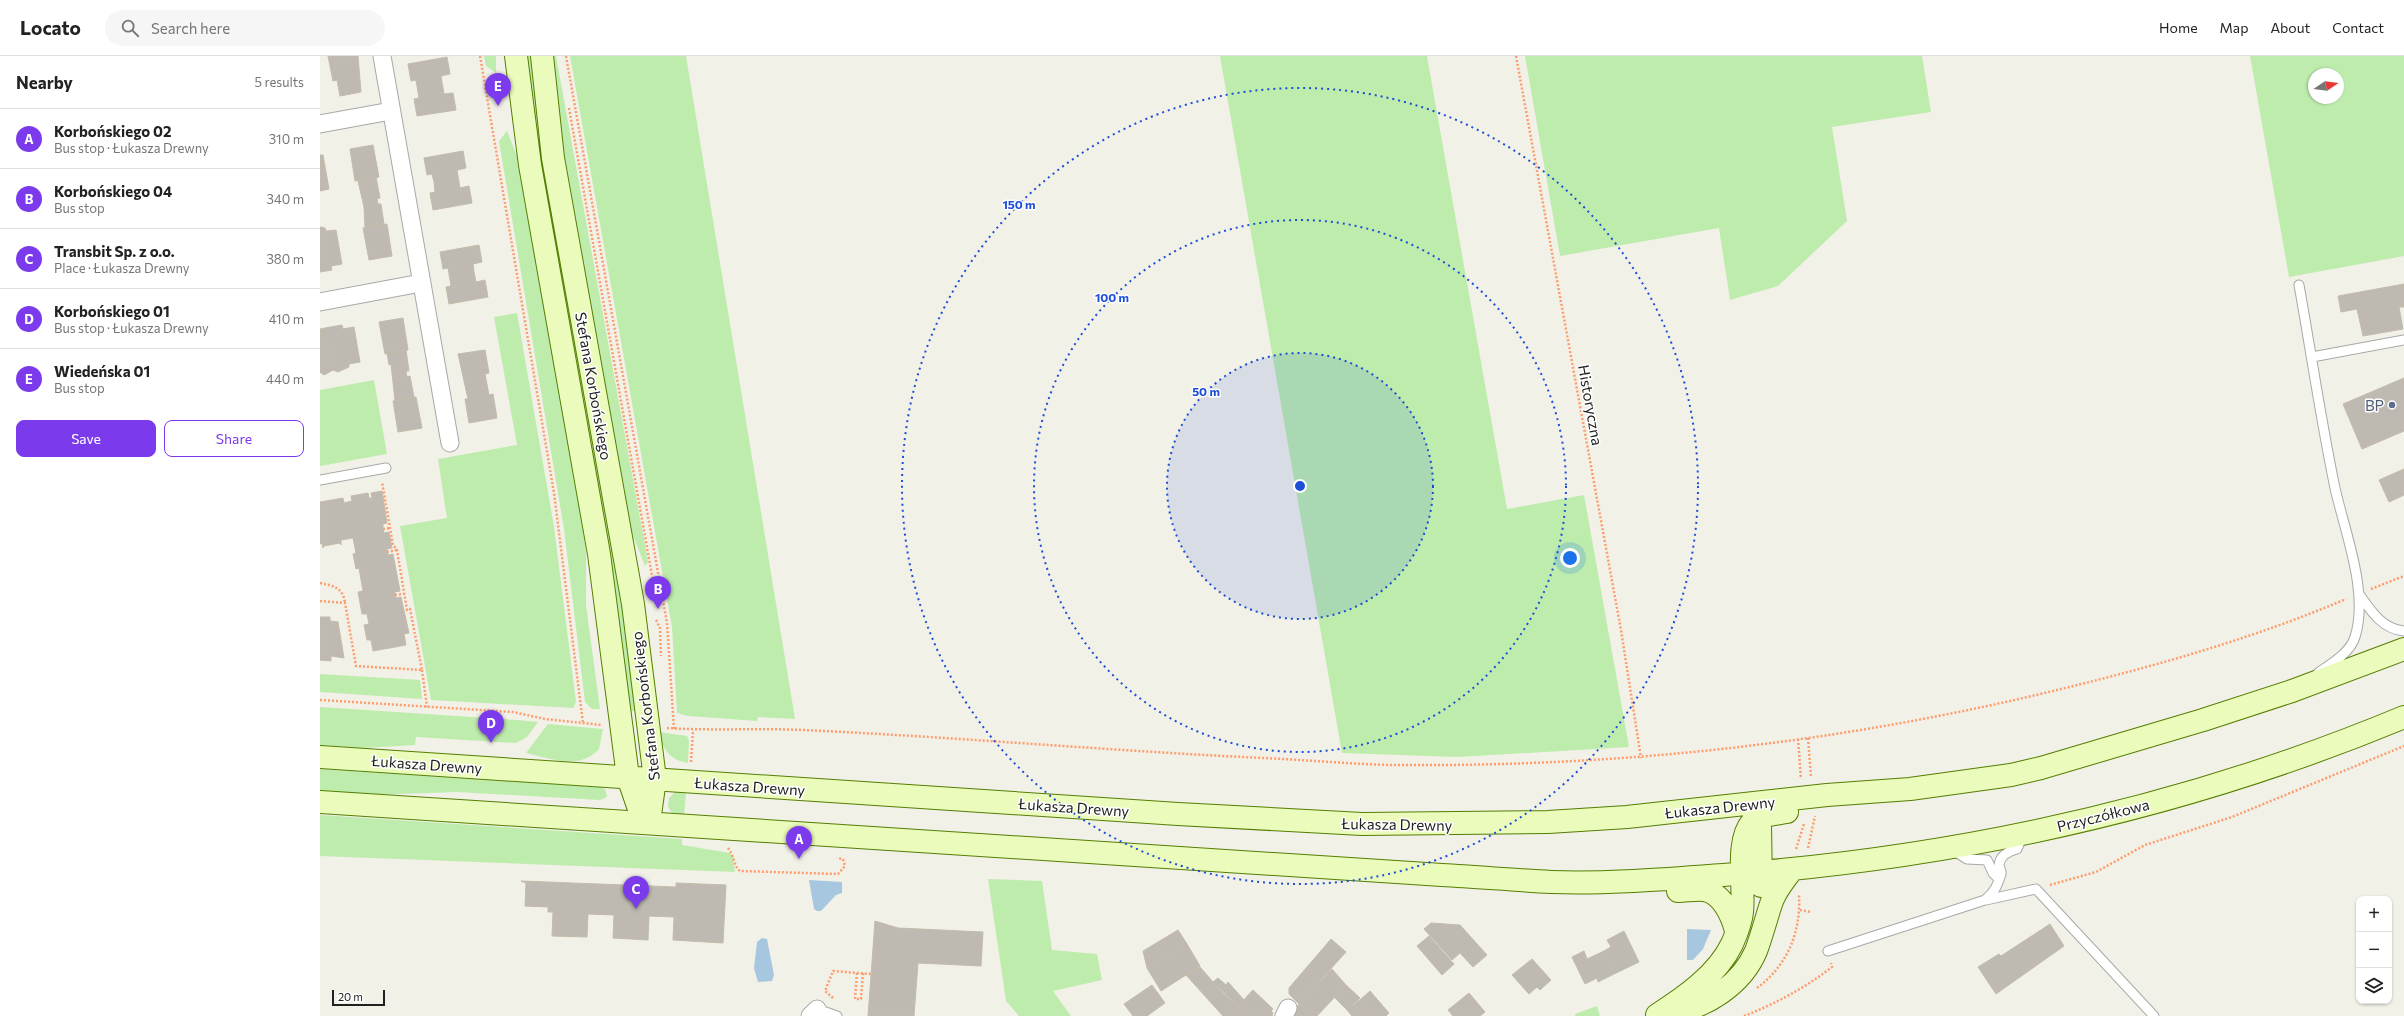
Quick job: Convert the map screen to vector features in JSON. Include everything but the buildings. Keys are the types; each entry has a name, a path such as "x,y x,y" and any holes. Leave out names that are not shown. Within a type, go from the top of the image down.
{"main road":[{"name":"Stefana Korbońskiego","path":"516,56 530,165 599,554 628,777 640,812 649,822"},
{"name":"Stefana Korbońskiego","path":"542,56 553,158 628,571 655,779 649,822"},
{"path":"1764,927 1761,920 1752,873 1744,842 1747,831 1753,821 1755,811 1787,812 1967,793 2024,783 2041,768 2203,720 2292,691 2404,649"},
{"name":"Przyczółkowa","path":"1795,870 1949,848 2024,834 2194,791 2295,758 2404,717"},
{"name":"Łukasza Drewny","path":"320,757 1178,814 1362,824 1548,822 1755,811 1827,795 1952,784 2041,768"},
{"path":"320,802 649,822 1552,882 1654,880 1795,870"},
{"path":"1656,1016 1698,1005 1721,992 1750,962 1764,927 1771,903 1780,886 1795,870"},
{"path":"1656,1016 1683,999 1703,981 1725,955 1736,931 1752,873"},
{"path":"1654,880 1672,892 1704,890 1714,894 1729,912 1736,931"}],"street":[{"path":"382,56 450,443"},
{"path":"320,124 391,111"},
{"path":"320,302 421,283"}],"lane":[{"path":"2292,691 2341,656 2351,646 2355,637 2359,594 2335,488 2299,285"},
{"path":"2312,357 2404,340"},
{"path":"320,480 386,468"},
{"path":"2359,594 2376,617 2395,630 2404,631"},
{"path":"1985,900 1995,891 1998,878 2001,873 1999,865 2001,858 2005,854 2017,849 2024,834"},
{"path":"1949,848 1967,859 1986,860 1993,873 1998,878"},
{"path":"1828,951 1985,900 2036,889 2154,1016"},
{"path":"813,1012 837,1016"}],"path":[{"path":"480,56 555,500 583,724"},
{"path":"566,56 667,623 674,729"},
{"name":"Historyczna","path":"1516,56 1621,630 1641,758"},
{"path":"568,102 653,579 653,601"},
{"path":"381,477 393,545 397,550 407,610 410,609 422,670 427,707"},
{"path":"383,529 390,528"},
{"path":"388,552 397,550"},
{"path":"666,728 693,730 799,730 1162,753 1390,764 1553,763 1641,758 1798,740 1886,727 1972,710 2130,672 2291,622 2404,576"},
{"path":"320,583 341,590 345,603 356,666 422,670"},
{"path":"396,595 404,594"},
{"path":"320,601 345,603"},
{"path":"655,617 660,628 661,658"},
{"path":"320,700 513,712 583,724 602,725"},
{"path":"691,764 693,730"},
{"path":"1798,740 1802,787"},
{"path":"2036,889 2096,872 2145,845 2232,817 2404,746"},
{"path":"1777,969 1794,943 1800,910 1795,870 1805,817"},
{"path":"728,848 733,854 736,867 740,871 838,874 845,866 845,862 843,859 837,858"},
{"path":"787,872 788,877"},
{"path":"1800,910 1811,912"},
{"path":"1744,1016 1772,1005 1828,971 1832,967 1828,951"},
{"path":"834,998 825,991 834,972 871,974"},
{"path":"857,973 855,999 861,999 863,973"}],"green space":[{"path":"484,56 496,56 496,73 486,66"},
{"path":"526,56 532,56 617,568 637,711 629,711 538,152"},
{"path":"552,56 556,56 648,562 645,566 630,528 561,145"},
{"path":"570,56 686,56 795,719 758,717 757,721 688,716 677,713 672,627"},
{"path":"1220,56 1427,56 1507,509 1584,495 1629,747 1458,757 1342,753"},
{"path":"1525,56 1922,56 1931,112 1832,127 1847,221 1778,286 1730,300 1719,228 1560,256"},
{"path":"2250,56 2404,56 2404,256 2289,277"},
{"path":"507,131 521,166 583,528 586,552 586,605 600,709 592,709 585,702 564,529 499,141"},
{"path":"517,313 554,527 576,702 573,708 431,700 400,526 447,518 438,459 517,445 494,317"},
{"path":"374,380 387,454 320,466 320,390"},
{"path":"320,674 420,680 422,699 320,692"},
{"path":"320,707 538,722 527,737 516,743 416,737 415,745 363,748 320,745"},
{"path":"548,724 603,729 599,749 591,756 583,760 573,761 554,760 526,753"},
{"path":"659,732 687,736 689,741 688,763 676,759 668,753 662,744"},
{"path":"320,769 600,787 605,789 607,797 600,800 457,792 369,795 320,792"},
{"path":"675,792 686,792 684,816 672,813 668,807 669,798"},
{"path":"320,815 682,839 682,845 730,853 733,857 735,872 320,856"},
{"path":"988,879 1042,881 1052,950 1097,954 1102,980 1053,991 1071,1016 1019,1016 1006,1001"},
{"path":"1597,1006 1600,1016 1575,1016 1575,1014"}],"water":[{"path":"809,880 842,882 842,893 836,895 821,911 817,911 814,909"},
{"path":"1687,929 1711,930 1703,949 1693,960 1687,960"},
{"path":"762,938 767,939 774,975 772,981 758,982 754,968 757,942"}],"place":[{"name":"Wiedeńska 01","path":"498,106"},
{"name":"BP","path":"2392,405"},
{"name":"Korbońskiego 04","path":"658,609"},
{"name":"Korbońskiego 01","path":"491,743"},
{"name":"Korbońskiego 02","path":"799,859"},
{"name":"Transbit Sp. z o.o.","path":"636,909"}]}
